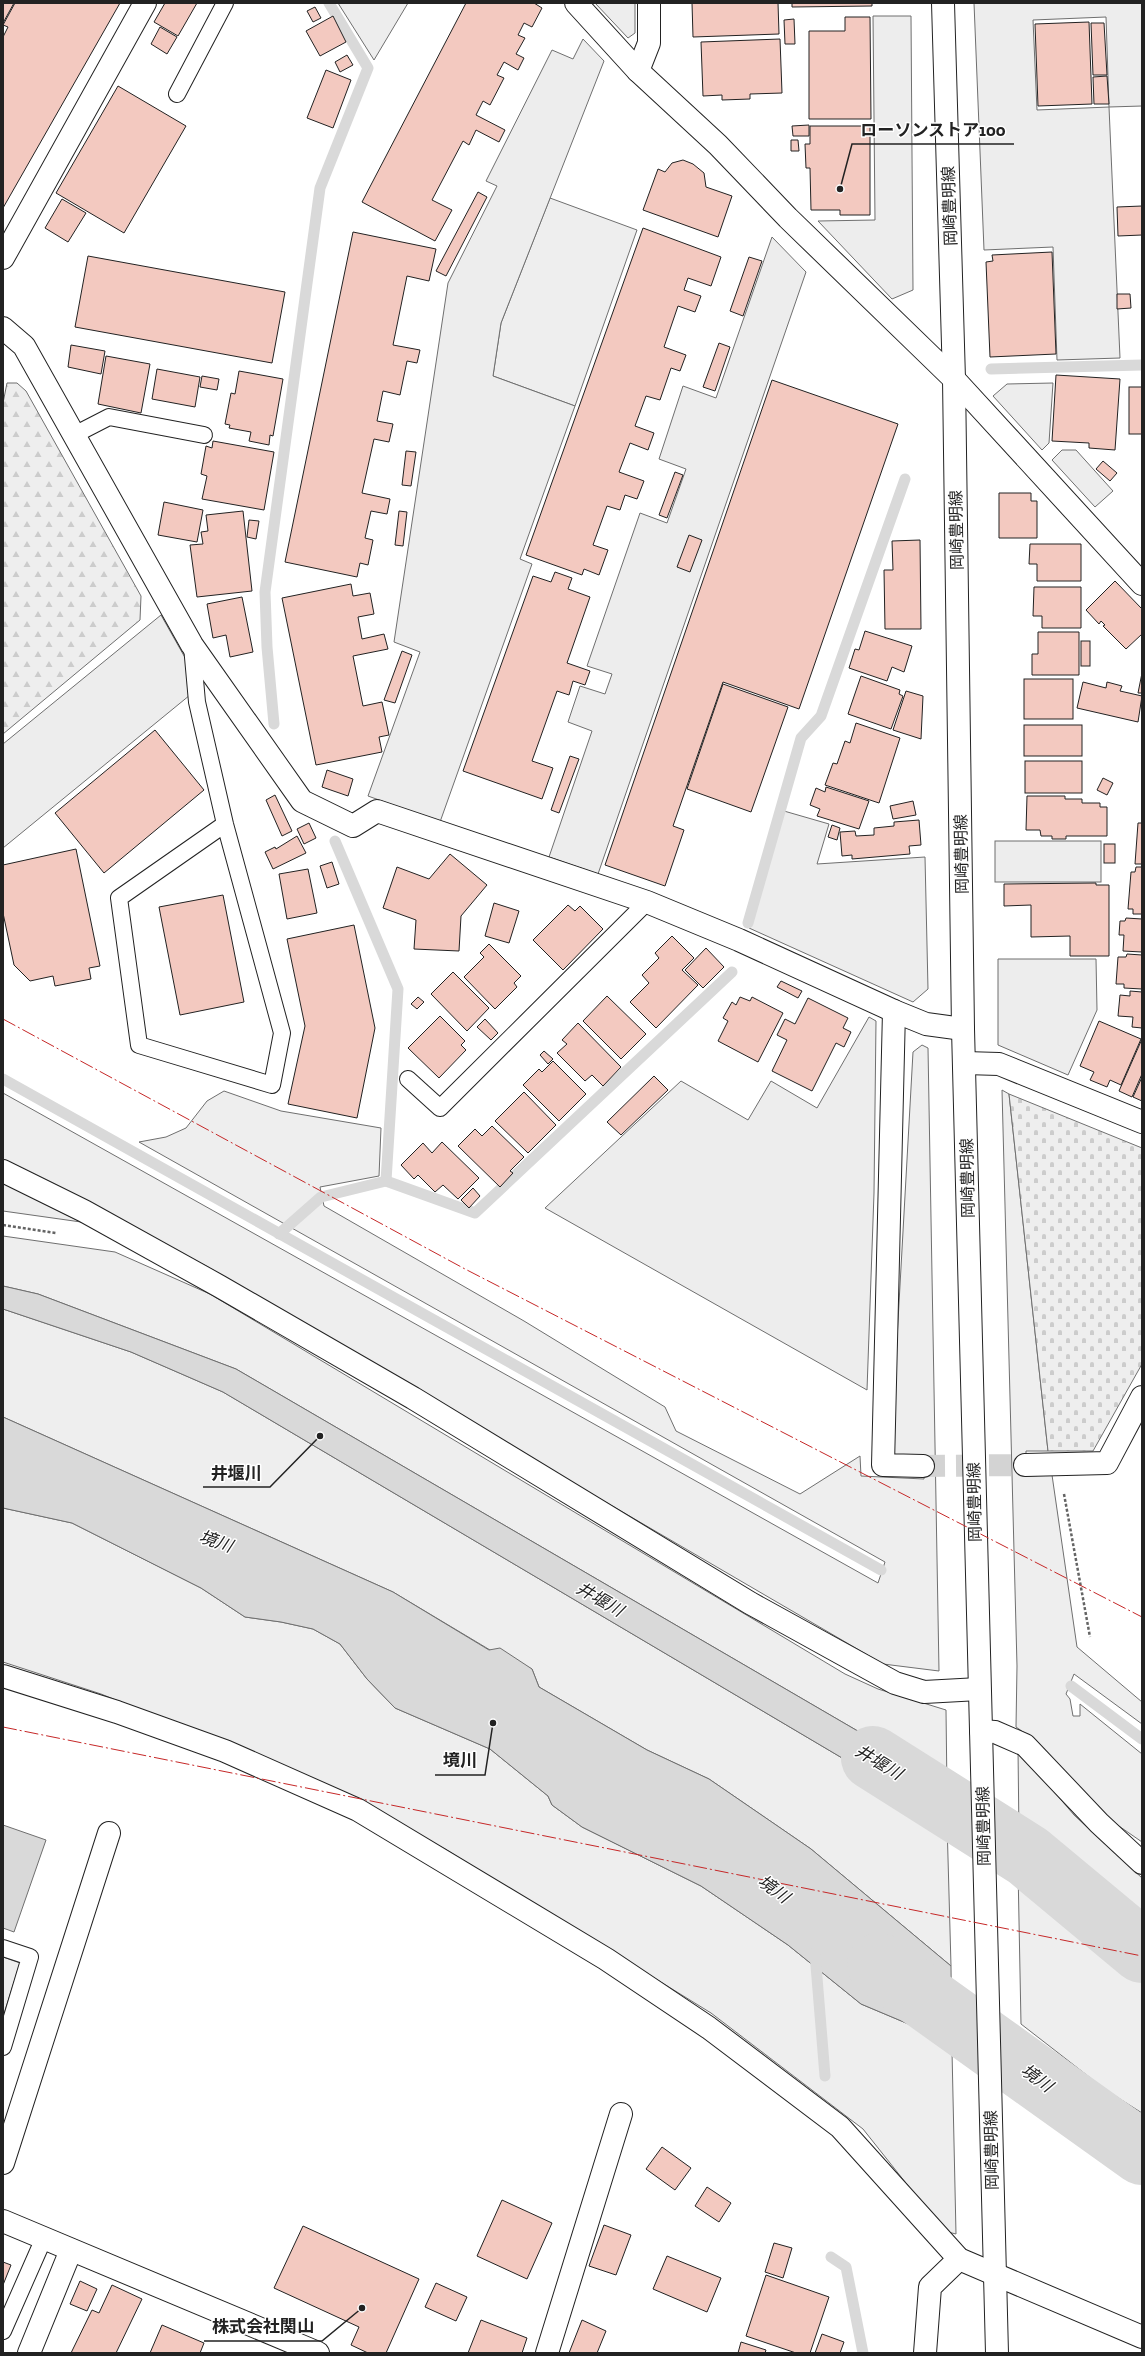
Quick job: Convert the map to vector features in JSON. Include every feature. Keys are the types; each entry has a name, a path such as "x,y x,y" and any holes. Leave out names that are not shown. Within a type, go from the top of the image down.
{"street":[{"path":"3,258 100,79 145,3"},
{"path":"576,3 638,71 718,145 788,218 954,379 1142,584"},
{"path":"638,71 649,43 649,3"},
{"name":"岡崎豊明線","path":"944,3 954,379 963,1029 965,1063 978,1689 981,1735 993,2267 997,2353"},
{"path":"3,328 24,346 192,645 302,801 353,826 377,811 647,902 739,940 894,1011 926,1024 963,1029"},
{"path":"894,1011 883,1465 923,1466"},
{"path":"965,1063 999,1064 1142,1122"},
{"path":"3,1171 84,1211 232,1294 413,1398 750,1602 895,1683 924,1692 978,1689"},
{"path":"1025,1465 1107,1463 1142,1397"},
{"path":"3,1676 118,1712 232,1754 358,1810 606,1959 709,2028 840,2127 959,2259 993,2267 1142,2337"},
{"path":"981,1735 995,1732 1025,1745 1099,1823 1142,1863"},
{"path":"3,2163 109,1832"},
{"path":"547,2353 621,2114"},
{"path":"3,2221 318,2353"},
{"path":"29,2353 72,2250"},
{"path":"925,2353 930,2287 959,2259"}],"lane":[{"path":"177,94 225,3"},
{"path":"74,435 109,417 204,435"},
{"path":"192,645 197,702 225,824 282,1032 272,1086 139,1045 119,898 225,824"},
{"path":"408,1079 440,1108 647,902"},
{"path":"3,1948 30,1957 3,2047"},
{"path":"3,2332 44,2238"}],"path":[{"path":"1059,1464 1090,1637"}],"green space":[{"path":"550,198 637,230 575,406 493,376 501,323"},
{"path":"7,383 17,383 26,391 141,596 140,620 3,734 3,403"},
{"path":"922,1045 928,1048 939,1671 883,1664 381,1371 208,1267 3,1159 3,1093 878,1583 885,1562 139,1142 166,1137 186,1128 207,1101 224,1091 281,1111 381,1128 379,1176 320,1187 324,1206 524,1321 665,1407 676,1431 800,1494 860,1456 861,1476 924,1479 925,1456 896,1456 891,1447 913,1052"},
{"path":"1002,1090 1009,1094 1048,1451 1026,1451 1026,1476 1052,1475 1077,1647 1142,1702 1142,1724 1074,1674 1066,1694 1070,1699 1073,1716 1080,1716 1080,1704 1142,1754 1142,1842 1103,1815 1029,1736 1016,1727 1017,1666"},
{"path":"1009,1094 1142,1148 1142,1364 1093,1451 1048,1451"},
{"path":"3,1183 81,1222 3,1211"},
{"path":"3,1236 115,1252 210,1294 845,1674 878,1689 946,1710 947,1790 868,1737 236,1369 38,1294 3,1286"},
{"path":"3,1309 131,1352 223,1392 876,1778 947,1822 951,1966 811,1849 709,1779 647,1750 539,1687 532,1669 490,1650 393,1592 3,1417"},
{"path":"3,1508 72,1523 201,1588 245,1617 281,1622 313,1629 340,1644 367,1679 395,1708 490,1749 548,1796 552,1805 582,1827 701,1886 788,1945 861,2004 918,2028 952,2051 956,2234 944,2231 863,2129 711,2013 445,1849 312,1779 101,1694 3,1662"},
{"path":"1018,1749 1074,1815 1142,1878 1142,1933 1069,1868 1019,1836"},
{"path":"1018,1869 1061,1900 1142,1971 1142,2113 1106,2090 1021,2024"},
{"path":"3,1957 20,1963 3,2017"}],"shaded area":[{"path":"338,3 408,3 374,60"},
{"path":"595,3 635,3 635,33 628,38"},
{"path":"974,3 1142,3 1142,106 1109,107 1120,358 1057,360 1053,247 984,250","holes":["1106,17 1109,107 1037,110 1033,20"]},
{"path":"873,16 911,16 913,290 892,299 818,221 875,220"},
{"path":"583,39 604,61 501,323 493,376 575,406 520,559 532,564 440,822 368,796 420,652 394,642 448,283 497,186 486,181 552,50 573,59"},
{"path":"772,237 806,272 598,874 549,857 592,731 568,722 580,686 605,694 612,674 587,666 640,513 667,523 686,469 659,459 683,386 716,398"},
{"path":"1053,383 1049,443 1042,450 993,396 1007,384"},
{"path":"1062,450 1076,450 1113,491 1095,507 1052,460"},
{"path":"161,615 201,686 3,848 3,744"},
{"path":"784,811 829,824 817,864 925,857 928,989 913,1002 749,928"},
{"path":"995,841 1101,841 1101,882 995,882"},
{"path":"998,959 1096,959 1097,1010 1068,1075 998,1045"},
{"path":"869,1017 876,1021 874,1193 867,1390 545,1208 681,1081 748,1120 771,1081 817,1108"}],"water":[{"path":"3,1286 38,1294 236,1369 868,1737 947,1790 947,1822 876,1778 223,1392 131,1352 3,1309"},
{"path":"3,1417 393,1592 489,1650 500,1648 532,1669 539,1687 647,1750 709,1779 811,1849 951,1966 952,2051 918,2028 861,2004 788,1945 701,1886 582,1827 552,1805 548,1796 490,1749 395,1708 367,1679 340,1644 313,1629 281,1622 245,1617 201,1588 72,1523 3,1508"},
{"path":"3,1825 46,1840 14,1932 3,1928"}],"building":[{"path":"3,3 14,3 3,23"},
{"path":"15,3 120,3 3,208 3,37 8,27 3,25"},
{"path":"165,3 197,3 178,36 154,22"},
{"path":"466,3 534,3 542,8 532,27 524,23 518,35 525,38 516,54 524,58 518,70 504,62 497,75 504,78 490,105 483,101 476,115 505,130 499,142 476,130 469,145 463,141 432,200 452,210 435,241 362,202"},
{"path":"692,3 778,3 779,34 693,37"},
{"path":"792,3 872,3 872,6 792,7"},
{"path":"315,7 321,18 313,22 307,11"},
{"path":"333,16 346,42 320,56 306,31"},
{"path":"845,17 870,17 871,119 809,119 809,31 845,31"},
{"path":"794,19 795,44 785,44 784,20"},
{"path":"1089,22 1092,104 1038,106 1035,24"},
{"path":"1091,23 1104,23 1107,75 1093,75"},
{"path":"160,27 177,37 167,54 151,44"},
{"path":"780,39 782,93 750,94 750,99 722,100 722,95 703,96 701,42"},
{"path":"347,55 353,65 340,72 335,62"},
{"path":"326,70 351,80 333,128 307,118"},
{"path":"1107,76 1109,104 1094,104 1093,77"},
{"path":"118,86 186,126 124,233 56,193"},
{"path":"809,125 809,136 793,136 792,126"},
{"path":"810,126 870,126 870,215 840,215 840,210 811,210 810,168 806,168 805,144 810,144"},
{"path":"791,140 798,140 799,151 791,151"},
{"path":"683,160 693,164 704,173 706,187 732,196 718,237 643,210 658,169 665,172 672,163"},
{"path":"478,192 487,197 446,276 436,271"},
{"path":"62,199 86,213 68,242 45,228"},
{"path":"1142,206 1142,235 1118,236 1117,207"},
{"path":"643,228 721,257 711,286 688,278 684,290 701,296 695,312 678,306 664,347 686,355 680,371 671,368 660,400 646,396 635,426 654,433 648,450 630,443 619,472 644,481 637,499 625,495 620,510 607,506 593,545 608,550 599,575 584,569 582,575 526,555"},
{"path":"353,232 436,249 429,281 407,276 393,345 420,350 417,363 407,361 400,395 383,391 377,421 393,424 389,442 374,439 362,493 390,499 387,514 371,511 365,538 373,540 368,565 360,563 357,577 285,562"},
{"path":"1052,252 1056,354 990,357 986,262 993,261 992,255"},
{"path":"88,256 285,292 272,363 75,327"},
{"path":"749,257 762,261 743,316 730,311"},
{"path":"1117,294 1130,294 1131,308 1117,309"},
{"path":"719,343 730,347 715,391 703,387"},
{"path":"71,345 105,351 101,374 68,367"},
{"path":"106,356 150,364 141,413 98,404"},
{"path":"157,369 200,377 195,407 152,399"},
{"path":"239,371 283,379 273,436 270,435 269,445 249,441 251,432 229,428 230,425 225,424 231,393 235,394"},
{"path":"1056,375 1120,379 1115,450 1089,448 1089,443 1052,441"},
{"path":"202,376 219,379 217,390 200,387"},
{"path":"772,380 898,424 799,709 723,682 673,826 684,830 665,886 605,865"},
{"path":"1129,387 1142,387 1142,434 1129,434"},
{"path":"213,441 274,452 264,510 202,499 207,476 201,474 206,446 212,448"},
{"path":"406,451 416,452 411,486 402,485"},
{"path":"1103,461 1117,473 1110,481 1096,469"},
{"path":"675,472 683,475 667,518 659,515"},
{"path":"999,493 1031,493 1031,501 1037,501 1037,538 999,538"},
{"path":"164,502 203,510 197,542 158,535"},
{"path":"243,511 252,591 197,597 190,545 203,544 201,532 208,531 206,515"},
{"path":"399,511 407,512 403,546 395,545"},
{"path":"249,520 259,521 256,539 247,537"},
{"path":"689,535 702,540 690,572 677,567"},
{"path":"920,540 921,629 885,629 884,570 893,570 892,541"},
{"path":"1030,544 1081,544 1081,581 1037,581 1037,564 1029,564"},
{"path":"555,572 572,578 568,589 590,597 567,663 590,671 585,685 573,681 569,695 557,691 532,761 553,768 542,799 463,771 533,576 551,582"},
{"path":"1115,581 1142,609 1142,634 1126,649 1103,626 1105,625 1101,621 1099,624 1086,610"},
{"path":"351,584 353,596 370,593 374,614 358,617 362,639 384,634 388,649 353,656 363,706 382,702 389,735 379,737 382,752 316,765 282,598"},
{"path":"1034,587 1081,587 1081,628 1042,628 1042,616 1033,616"},
{"path":"242,597 253,652 230,657 226,635 213,638 207,604"},
{"path":"865,631 912,646 904,672 892,667 887,681 849,668 855,649 859,650"},
{"path":"1038,632 1079,632 1079,675 1032,675 1032,654 1038,654"},
{"path":"1081,641 1090,641 1090,666 1081,666"},
{"path":"402,651 412,655 395,703 384,700"},
{"path":"1142,673 1142,693 1138,693"},
{"path":"861,676 900,690 899,694 903,696 891,729 848,714"},
{"path":"1024,679 1073,679 1073,719 1024,719"},
{"path":"1083,682 1106,688 1107,682 1122,686 1120,691 1142,696 1138,722 1077,708"},
{"path":"723,684 788,707 751,812 687,789"},
{"path":"906,691 923,696 921,739 893,730"},
{"path":"856,723 900,738 879,803 825,785 833,763 837,764 845,741 850,743"},
{"path":"1024,725 1082,725 1082,756 1024,756"},
{"path":"155,730 204,790 104,873 55,813"},
{"path":"570,756 579,759 559,813 551,810"},
{"path":"1025,761 1082,761 1082,793 1025,793"},
{"path":"327,770 353,779 348,796 322,787"},
{"path":"1103,778 1113,783 1107,795 1097,790"},
{"path":"826,787 869,801 859,829 817,816 820,809 810,805 816,788 825,792"},
{"path":"275,795 292,831 282,836 266,800"},
{"path":"1027,796 1065,796 1065,799 1082,799 1082,803 1100,803 1100,807 1107,807 1107,836 1066,836 1066,839 1052,839 1052,836 1041,836 1040,830 1026,830"},
{"path":"913,801 916,815 893,819 890,806"},
{"path":"919,820 921,845 909,846 910,854 852,859 852,855 842,856 840,832 855,831 856,836 874,835 874,828 894,826 894,822"},
{"path":"309,823 316,838 304,844 297,829"},
{"path":"1138,823 1142,823 1142,864 1135,864"},
{"path":"832,825 840,828 837,840 828,837"},
{"path":"297,836 306,853 273,869 265,852 275,847 276,849"},
{"path":"1104,844 1115,844 1115,863 1104,863"},
{"path":"76,849 100,966 89,968 91,979 55,986 53,976 30,981 14,965 3,913 3,865"},
{"path":"450,854 487,885 461,916 459,951 414,949 416,920 383,908 397,867 429,879"},
{"path":"332,862 339,884 327,888 320,866"},
{"path":"1136,867 1142,867 1142,914 1133,914 1133,909 1128,909 1131,872 1135,872"},
{"path":"308,869 317,913 287,919 279,874"},
{"path":"1096,883 1096,885 1109,885 1109,956 1070,956 1070,936 1031,937 1031,905 1004,906 1004,884"},
{"path":"223,895 244,1002 180,1015 159,907"},
{"path":"494,903 519,911 509,943 485,936"},
{"path":"568,905 575,911 580,906 603,929 563,970 533,940"},
{"path":"1126,918 1142,919 1142,952 1123,951 1124,935 1119,935 1120,921 1125,921"},
{"path":"354,925 375,1028 357,1118 288,1104 305,1026 287,939"},
{"path":"672,936 694,958 682,970 698,985 656,1028 630,1002 649,983 642,975 659,958 655,953"},
{"path":"489,944 521,976 514,983 517,987 495,1009 464,977 484,957 480,953"},
{"path":"706,948 724,967 703,988 685,970"},
{"path":"1127,954 1142,955 1142,989 1124,988 1124,984 1116,984 1118,957 1126,957"},
{"path":"453,972 489,1008 467,1031 431,994"},
{"path":"781,981 802,991 798,998 777,987"},
{"path":"1130,991 1142,992 1142,1028 1132,1027 1133,1017 1118,1016 1120,995 1130,996"},
{"path":"607,996 646,1034 621,1059 583,1021"},
{"path":"418,997 424,1002 417,1009 411,1004"},
{"path":"740,997 750,1001 752,997 783,1013 758,1062 718,1041 728,1021 723,1018 732,1002 736,1005"},
{"path":"808,998 848,1018 843,1028 851,1032 844,1047 836,1043 812,1091 772,1071 787,1040 777,1035 785,1019 795,1024"},
{"path":"440,1016 465,1041 461,1045 466,1050 439,1078 408,1048"},
{"path":"485,1019 498,1033 491,1040 477,1027"},
{"path":"1099,1021 1141,1039 1121,1085 1110,1080 1107,1087 1090,1080 1094,1072 1080,1066"},
{"path":"578,1023 621,1067 603,1086 592,1075 585,1081 557,1053 567,1044 562,1040"},
{"path":"1142,1039 1142,1074 1132,1097 1119,1091"},
{"path":"544,1051 553,1059 548,1064 540,1055"},
{"path":"553,1061 586,1094 559,1121 523,1085 539,1069 542,1072"},
{"path":"654,1076 668,1090 621,1135 607,1122"},
{"path":"1142,1077 1142,1101 1133,1097"},
{"path":"524,1092 556,1125 528,1153 495,1121"},
{"path":"492,1126 524,1157 510,1171 513,1173 500,1187 458,1146 475,1129 482,1136"},
{"path":"442,1142 479,1178 458,1199 443,1185 435,1192 418,1175 414,1179 401,1165 423,1143 432,1153"},
{"path":"473,1188 480,1196 469,1208 461,1200"},
{"path":"662,2147 691,2168 675,2190 646,2169"},
{"path":"707,2187 731,2203 719,2222 695,2206"},
{"path":"502,2200 552,2223 527,2279 477,2256"},
{"path":"604,2225 631,2235 616,2275 589,2266"},
{"path":"303,2226 419,2279 386,2353 368,2353 351,2345 359,2327 274,2288"},
{"path":"774,2243 792,2248 783,2278 765,2272"},
{"path":"667,2256 721,2278 707,2312 653,2289"},
{"path":"3,2262 11,2265 3,2285"},
{"path":"766,2275 829,2297 810,2353 796,2353 746,2336"},
{"path":"80,2281 97,2289 87,2311 70,2304"},
{"path":"436,2283 467,2297 456,2321 425,2307"},
{"path":"112,2285 142,2299 116,2353 71,2353 92,2310 99,2313"},
{"path":"481,2320 527,2338 522,2353 468,2353"},
{"path":"582,2320 606,2331 597,2353 569,2353"},
{"path":"162,2325 204,2343 200,2353 150,2353"},
{"path":"822,2334 844,2342 840,2353 815,2353"},
{"path":"741,2342 766,2350 765,2353 738,2353"}],"waterway":[{"path":"274,724 267,647 265,592 320,188 368,68 329,3"},
{"path":"991,369 1142,365"},
{"path":"748,923 801,738 821,716 905,479"},
{"path":"279,1234 321,1197 386,1181 398,989 335,841"},
{"path":"386,1181 475,1213 732,972"},
{"path":"3,1079 881,1570"},
{"path":"1071,1686 1142,1739"},
{"name":"井堰川","path":"873,1758 1028,1856 1142,1951"},
{"path":"815,1953 825,2076"},
{"name":"境川","path":"879,1965 1142,2153"},
{"path":"831,2257 846,2267 863,2353"}],"tunnel":[{"path":"923,1466 1025,1465"}],"power":[{"path":"3,1019 465,1269 1142,1617"},
{"path":"3,1727 1142,1956"}],"place":[{"name":"ローソンストア100","path":"840,189"},
{"name":"井堰川","path":"320,1436"},
{"name":"境川","path":"493,1723"},
{"name":"株式会社関山","path":"362,2308"}]}
